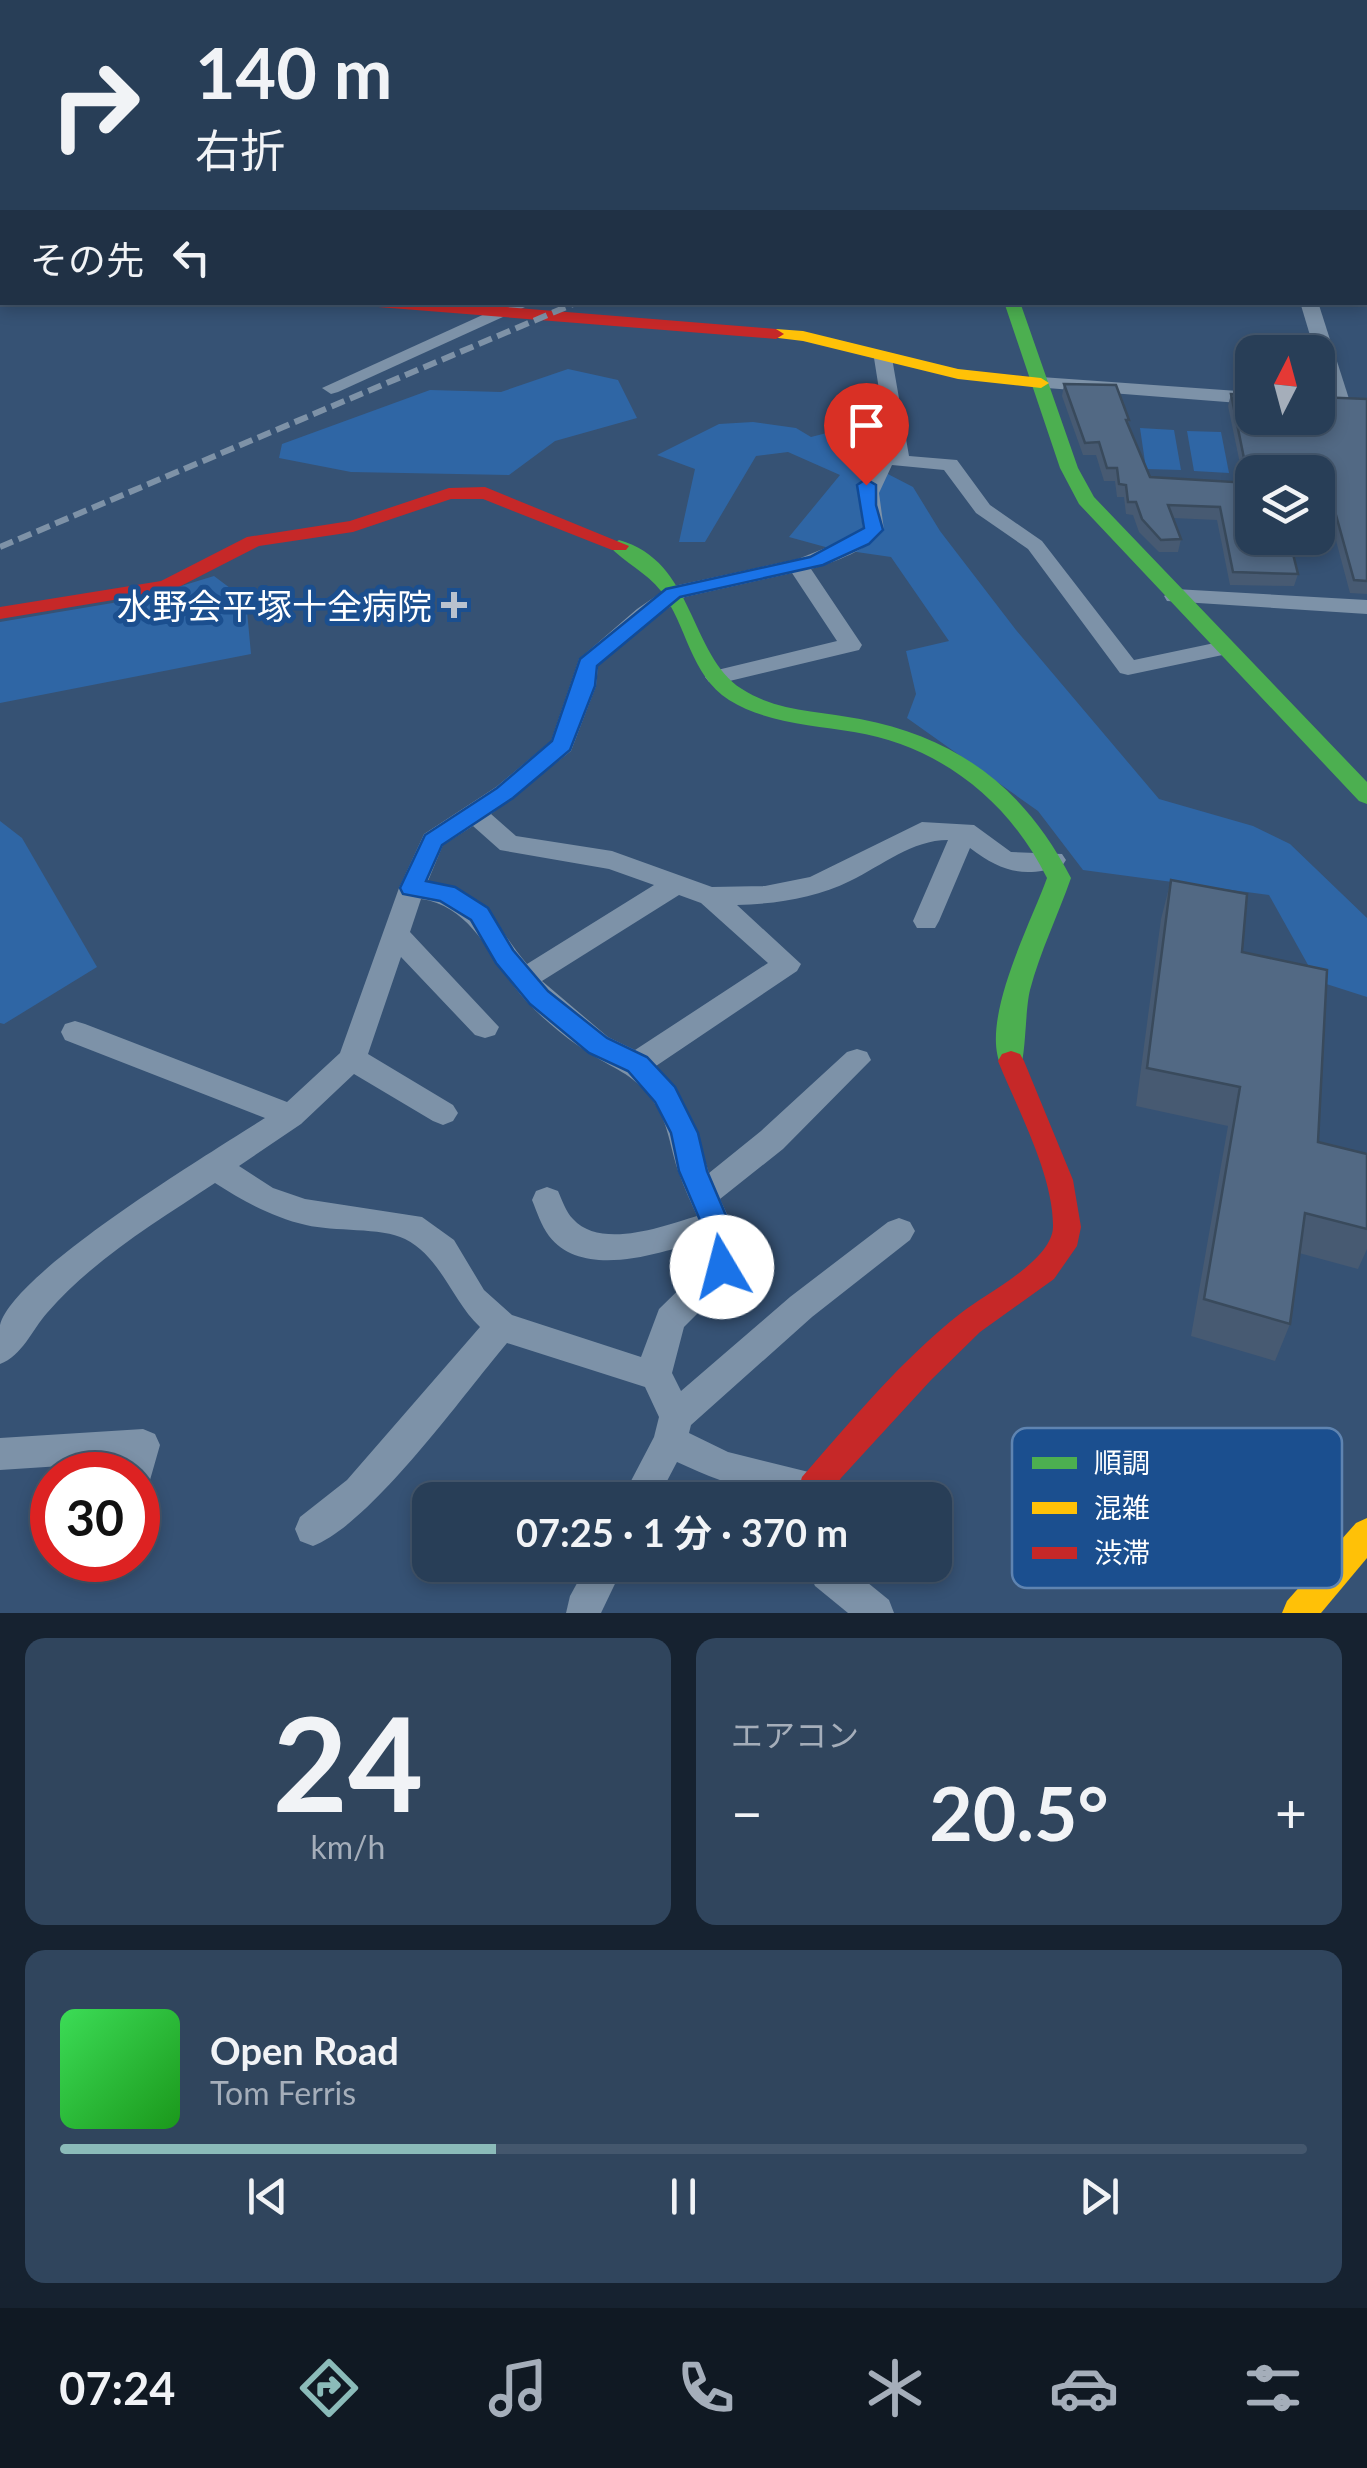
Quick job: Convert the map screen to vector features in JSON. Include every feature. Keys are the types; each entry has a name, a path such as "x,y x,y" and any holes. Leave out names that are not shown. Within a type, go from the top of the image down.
{"street":[{"path":"400,0 452,0"},
{"path":"415,305 803,336 958,374 1235,397"},
{"path":"330,388 518,305"},
{"path":"1013,305 1068,468 1086,500 1367,796"},
{"path":"1310,305 1340,402"},
{"path":"883,358 900,462 950,464 982,509 1035,545 1128,668 1224,648"},
{"path":"1335,402 1367,403"},
{"path":"0,1348 36,1302 102,1242 291,1116 352,1059 412,888 433,840 476,814 562,745 584,686 587,664 674,593 798,566 862,540 874,530 866,505 866,485 886,460 883,435 894,420"},
{"path":"0,613 59,600 168,586 253,542 379,519 426,496 458,489 484,492 612,542 642,558 674,593 697,646 717,677 733,692 794,716 880,730 918,742 960,766 1020,813 1053,860 1059,878 1014,1003 1009,1057 1048,1151 1070,1220 1063,1247 1046,1268 960,1330 860,1431 821,1482"},
{"path":"717,677 851,645 798,566"},
{"path":"1175,596 1367,607"},
{"path":"476,814 510,844 528,850 612,860 710,896 765,895 814,884 838,876 922,831 964,831 1005,861 1034,864 1053,860"},
{"path":"926,921 964,831"},
{"path":"524,979 676,885"},
{"path":"412,888 446,893 480,914 539,998 598,1046 638,1064 665,1095 684,1133 693,1171 725,1246 722,1267 670,1318 655,1373 673,1429 724,1467 773,1482"},
{"path":"638,1064 787,964 710,896"},
{"path":"397,936 485,1027"},
{"path":"75,1032 291,1116"},
{"path":"352,1059 443,1113"},
{"path":"705,1193 772,1140 857,1060"},
{"path":"215,1166 262,1197 305,1212 411,1226 442,1250 473,1300 502,1326 633,1371 655,1373"},
{"path":"547,1200 562,1229 577,1240 601,1246 645,1244 717,1223"},
{"path":"648,1482 673,1429 801,1307 899,1231"},
{"path":"314,1529 359,1492 502,1326"},
{"path":"32,1452 143,1445 141,1452"},
{"path":"0,1454 30,1452"},
{"path":"1342,1563 1367,1534"},
{"path":"583,1610 597,1582"},
{"path":"839,1582 876,1613"},
{"path":"1299,1613 1321,1588"}],"shaded area":[{"path":"568,369 618,380 637,418 555,441 509,475 351,472 279,458 282,444 430,390 501,392"},
{"path":"753,422 796,428 811,437 854,426 871,444 857,458 913,487 940,531 1016,630 1159,799 1253,826 1290,844 1367,918 1367,997 1317,981 1269,895 1083,870 1038,811 907,718 916,694 906,651 949,641 891,557 829,548 789,537 840,475 788,452 756,456 705,542 679,542 695,469 657,455 719,424"},
{"path":"1140,428 1174,430 1181,470 1146,469"},
{"path":"1187,431 1221,432 1229,473 1194,471"},
{"path":"214,576 246,600 251,654 0,703 0,622 142,598"},
{"path":"0,821 22,838 97,967 4,1024 0,1023"}],"building":[{"path":"1064,384 1116,385 1150,477 1235,482 1235,555 1293,555 1298,574 1233,572 1220,507 1168,505 1181,539 1161,540 1142,519 1136,502 1128,502 1126,485 1119,484 1117,468 1107,468 1099,442 1085,443"},
{"path":"1335,398 1367,399 1367,581 1354,580 1335,511 1335,455 1243,455 1239,435 1335,435"},
{"path":"1171,880 1247,894 1242,952 1327,970 1318,1142 1367,1154 1367,1229 1305,1213 1290,1324 1204,1299 1240,1087 1147,1068"}],"railway":[{"path":"0,547 571,305"}],"traffic: fast":[{"path":"1013,305 1069,468 1086,500 1367,796"},
{"path":"619,546 650,568 670,589 706,662 735,694 780,712 860,726 923,745 979,777 1025,822 1059,878 1017,991 1010,1037 1011,1061"}],"traffic: slow":[{"path":"776,334 803,336 958,374 1041,383"},
{"path":"1342,1563 1367,1534"},
{"path":"1299,1613 1321,1588"}],"traffic: jam":[{"path":"415,305 776,334"},
{"path":"0,613 166,586 254,541 353,526 449,494 485,493 619,546"},
{"path":"818,1482 920,1370 970,1323 1044,1270 1063,1246 1067,1227 1059,1180 1011,1061"}],"place":[{"name":"水野会平塚十全病院","path":"454,605"}],"route":[{"path":"722,1267 725,1246 693,1171 684,1133 665,1095 638,1064 598,1046 539,998 505,956 480,914 446,893 412,888 433,840 505,793 562,745 584,686 587,664 674,593 816,561 862,540 874,530 866,505 866,485"}]}
